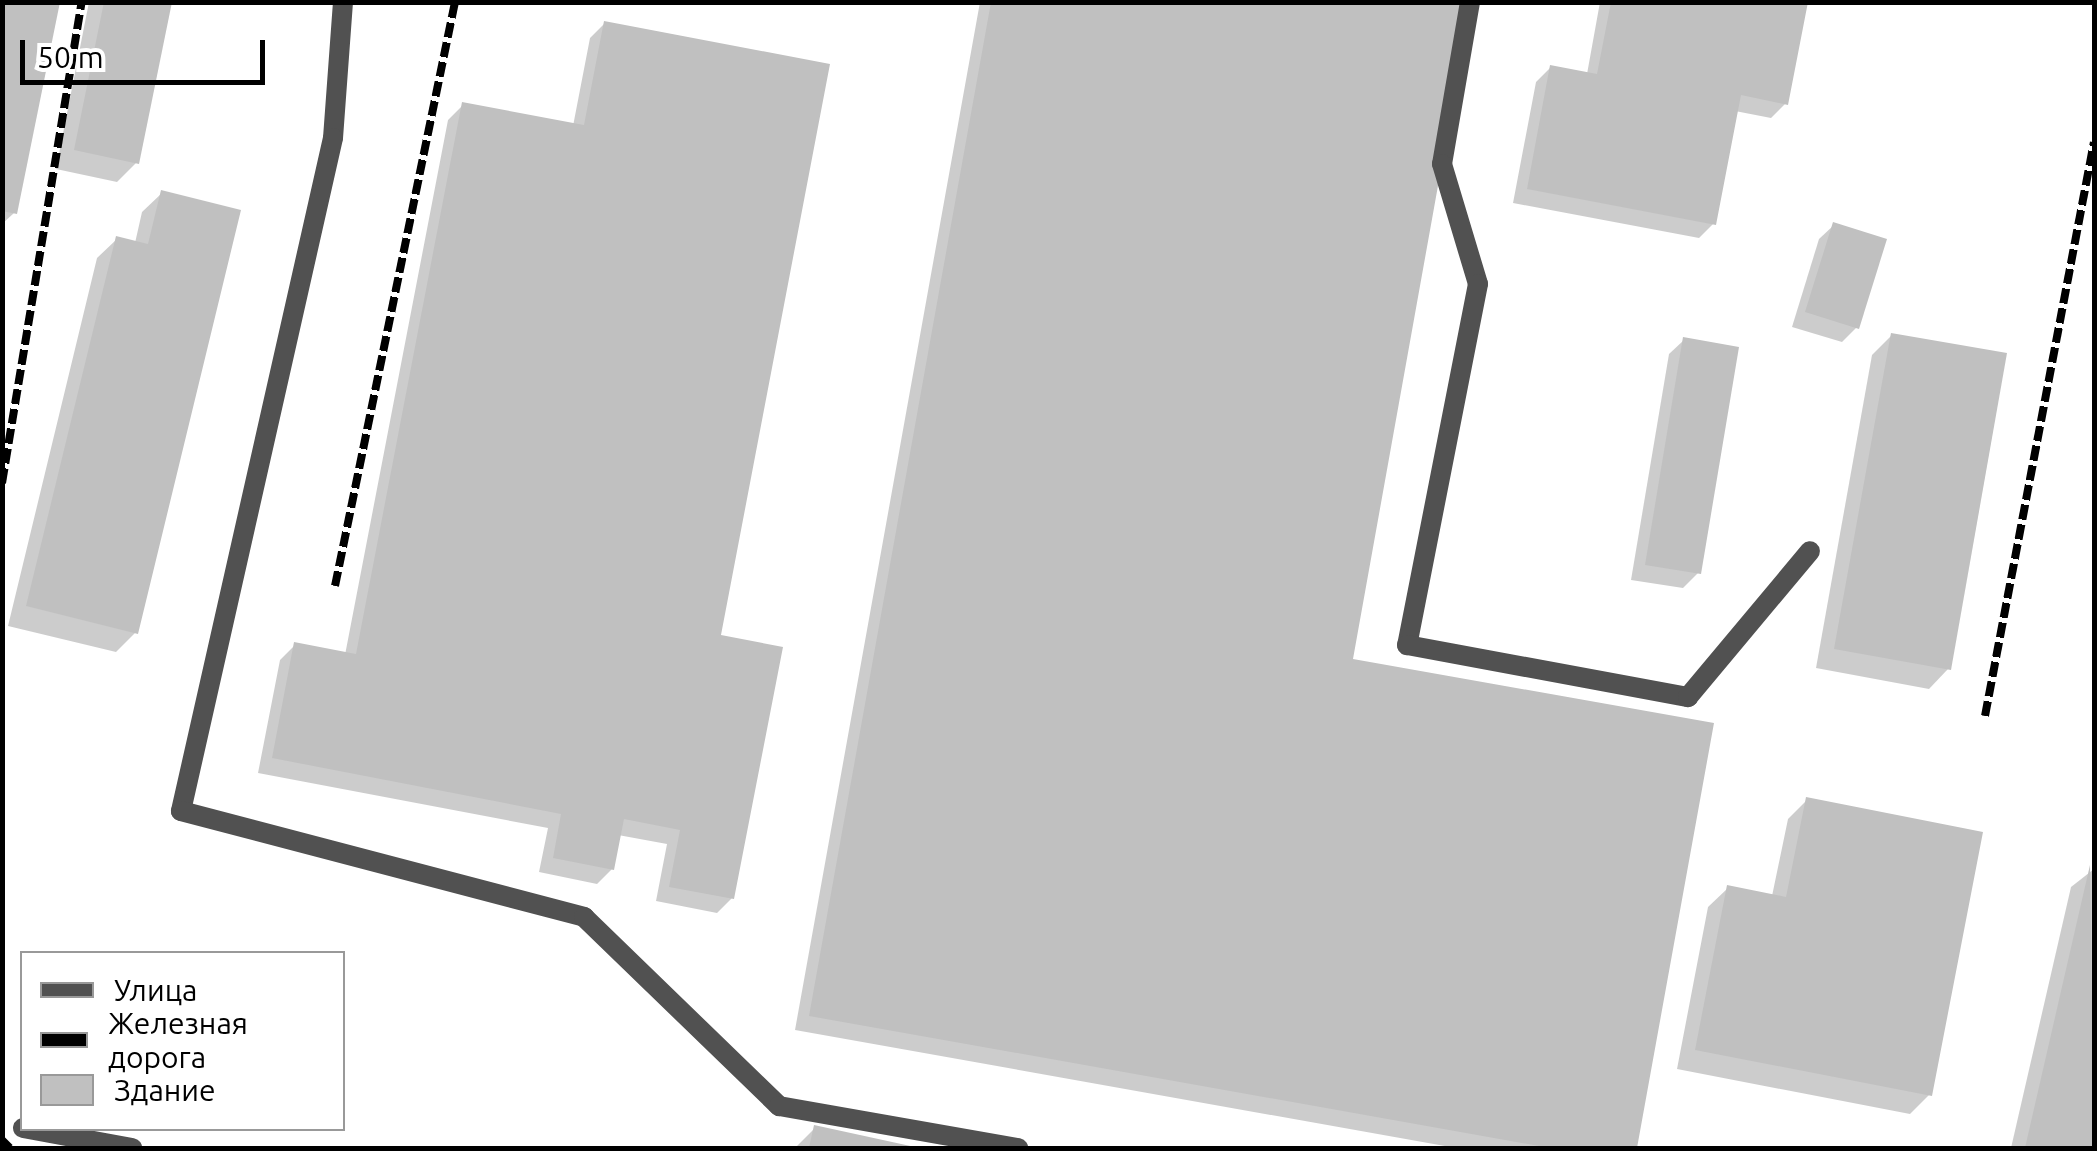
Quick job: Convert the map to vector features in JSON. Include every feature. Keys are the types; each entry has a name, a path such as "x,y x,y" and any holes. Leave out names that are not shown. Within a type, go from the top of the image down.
{"street":[{"path":"343,2 333,138 181,812 584,917 780,1106 1018,1148"},
{"path":"1470,2 1442,164 1478,284 1407,644 1688,696 1810,551"},
{"path":"39,1131 132,1148"}],"building":[{"path":"2,2 60,2 17,214 2,211"},
{"path":"104,2 172,2 139,164 74,150"},
{"path":"991,2 1471,2 1353,659 1714,723 1637,1148 1550,1148 809,1016"},
{"path":"1611,2 1808,2 1788,105 1741,95 1716,225 1527,189 1550,65 1597,74"},
{"path":"604,21 830,64 721,635 783,647 734,899 669,887 680,830 624,819 614,870 553,858 561,814 272,758 294,642 356,654 462,102 584,125"},
{"path":"161,190 241,210 138,634 26,606 116,236 148,244"},
{"path":"1833,222 1887,239 1859,329 1805,312"},
{"path":"1891,333 2007,353 1951,670 1834,649"},
{"path":"1683,337 1739,347 1701,574 1645,565"},
{"path":"1806,797 1983,832 1932,1096 1695,1050 1727,885 1786,897"},
{"path":"2090,865 2094,1148 2025,1148"},
{"path":"814,1125 915,1147 915,1148 809,1148"}],"railway":[{"path":"2,483 82,2"},
{"path":"335,586 455,2"},
{"path":"1985,716 2094,142"},
{"path":"2,1140 10,1148"}]}
